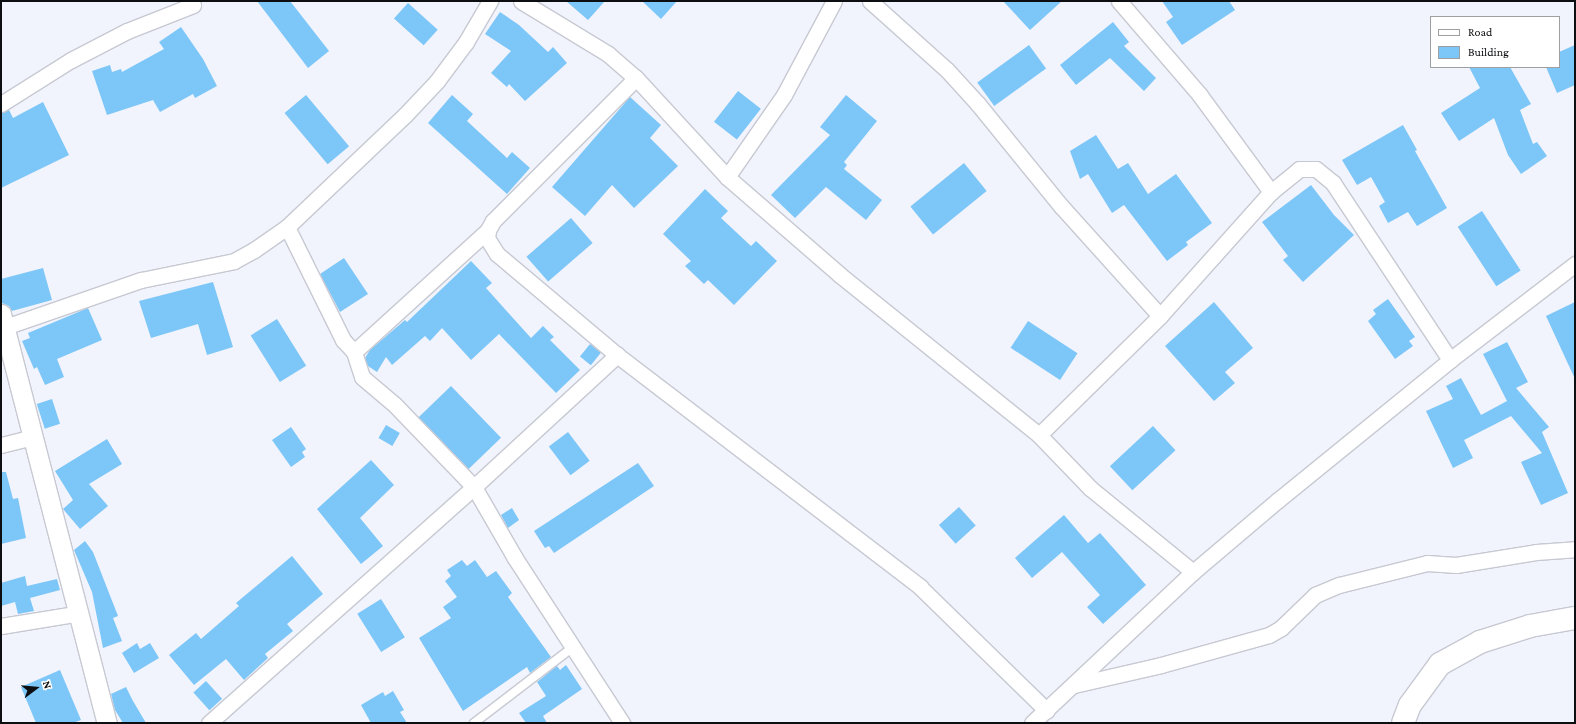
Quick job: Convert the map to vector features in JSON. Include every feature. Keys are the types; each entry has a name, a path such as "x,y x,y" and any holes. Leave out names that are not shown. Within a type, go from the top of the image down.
{"highway":[{"path":"1403,723 1410,705 1440,664 1480,642 1530,626 1575,618"}],"street":[{"path":"107,723 80,613 3,320 141,280 234,261 287,227 405,115 437,81 466,42 490,1"},
{"path":"521,1 588,39 636,78 727,177 846,280 1039,435 1090,488 1193,572"},
{"path":"727,177 784,95 834,1"},
{"path":"870,1 948,70 978,104 1061,206 1160,316"},
{"path":"1119,1 1199,94 1271,192"},
{"path":"1,104 71,60 113,38 193,5"},
{"path":"354,352 488,230 493,221 636,78"},
{"path":"1039,435 1160,316 1271,192 1299,169 1316,169 1333,183 1450,360"},
{"path":"287,227 343,340 354,352 362,377 395,405 474,487 515,558 622,723"},
{"path":"488,230 487,238 497,254 617,355 920,587 1047,711"},
{"path":"1032,723 1047,711 1193,572 1450,360 1575,264"},
{"path":"209,723 474,487 617,355"},
{"path":"1,445 34,437"},
{"path":"1073,686 1161,665 1269,635 1281,628 1314,595 1340,585 1423,564 1456,565 1536,552 1575,549"},
{"path":"1,626 80,613"}],"lane":[{"path":"474,723 573,647"}],"building":[{"path":"257,1 290,1 329,51 308,68"},
{"path":"566,1 605,1 588,20"},
{"path":"642,1 677,1 661,19"},
{"path":"1003,1 1062,1 1030,30"},
{"path":"1162,1 1229,1 1235,10 1182,45 1166,22 1173,17"},
{"path":"408,3 438,30 424,45 394,19"},
{"path":"500,12 519,25 548,52 553,47 567,63 525,101 509,84 507,87 491,73 511,51 485,34"},
{"path":"1113,22 1129,42 1124,46 1156,78 1144,91 1110,58 1076,85 1060,65"},
{"path":"181,27 203,59 217,86 195,98 193,94 160,112 153,100 107,115 92,71 110,65 112,72 121,69 122,72 164,49 159,42"},
{"path":"1029,45 1046,68 994,106 977,83"},
{"path":"1575,45 1575,85 1557,93 1546,68 1560,68 1560,52"},
{"path":"1470,68 1511,68 1531,104 1520,110 1533,144 1537,142 1547,156 1521,174 1508,155 1494,118 1459,141 1441,113 1480,88"},
{"path":"738,91 761,109 737,140 714,122"},
{"path":"306,95 349,146 328,164 285,113"},
{"path":"452,95 473,114 467,121 507,158 512,152 530,168 507,194 428,123"},
{"path":"846,95 877,121 844,162 847,165 844,169 882,200 866,220 826,187 795,218 771,195 830,135 820,127"},
{"path":"630,97 661,125 650,138 678,166 634,208 612,185 585,216 552,187"},
{"path":"43,102 69,155 1,188 1,113 9,110 13,118"},
{"path":"1403,125 1417,150 1415,151 1447,208 1417,226 1408,212 1388,223 1379,206 1385,202 1371,177 1357,185 1342,160"},
{"path":"1096,135 1118,169 1128,163 1148,194 1176,174 1212,223 1186,242 1188,245 1167,261 1124,205 1112,213 1088,174 1080,179 1070,151"},
{"path":"964,163 987,191 933,234 910,206"},
{"path":"1311,185 1334,215 1354,235 1303,282 1283,260 1288,256 1262,222"},
{"path":"705,189 728,211 721,218 751,246 756,241 777,261 734,305 708,280 704,284 685,266 691,261 663,234"},
{"path":"1482,211 1521,271 1496,286 1458,227"},
{"path":"571,218 593,243 548,282 526,257"},
{"path":"344,258 368,294 340,312 320,274"},
{"path":"471,261 492,283 486,288 531,338 543,326 554,337 550,340 580,370 556,393 499,334 471,360 442,328 430,341 425,336 392,365 386,357 377,372 368,366 365,358 370,350 405,320 407,322"},
{"path":"43,268 52,300 12,311 9,306 2,303 1,279"},
{"path":"213,282 233,347 207,355 198,324 151,338 139,301"},
{"path":"1388,299 1415,337 1409,341 1413,346 1395,359 1368,321 1376,314 1373,310"},
{"path":"1214,302 1253,348 1225,372 1235,383 1214,401 1165,346"},
{"path":"1575,302 1575,379 1546,316"},
{"path":"88,308 102,340 57,359 64,377 45,385 37,367 34,369 22,341 30,338 28,333"},
{"path":"277,319 306,366 280,382 251,335"},
{"path":"1028,321 1077,353 1060,380 1011,348"},
{"path":"1507,342 1528,382 1516,388 1549,427 1542,432 1568,493 1541,505 1521,462 1542,453 1511,416 1464,440 1473,458 1453,468 1426,411 1453,399 1446,386 1461,378 1481,415 1507,401 1483,354"},
{"path":"590,344 601,353 591,365 580,356"},
{"path":"451,386 501,438 469,469 419,417"},
{"path":"52,399 60,424 45,429 37,404"},
{"path":"386,425 400,433 392,446 378,438"},
{"path":"1153,426 1176,450 1132,490 1110,466"},
{"path":"291,427 306,449 302,452 305,457 291,467 272,440"},
{"path":"568,432 590,461 570,475 549,446"},
{"path":"107,439 122,464 89,484 108,506 80,529 63,509 73,500 55,471"},
{"path":"371,460 394,485 360,518 383,546 361,564 317,509"},
{"path":"638,463 654,486 554,553 549,546 545,548 534,531"},
{"path":"1,472 6,472 13,499 18,498 26,538 1,544"},
{"path":"959,507 976,526 956,544 939,525"},
{"path":"512,508 519,520 508,528 501,515"},
{"path":"1064,515 1088,543 1100,533 1146,585 1103,624 1087,607 1100,595 1062,552 1032,578 1015,558"},
{"path":"85,541 93,552 118,616 113,618 122,641 103,648 92,592 74,550"},
{"path":"292,556 323,594 287,624 293,631 265,654 268,658 244,680 226,659 194,685 169,655 196,633 201,639 239,606 236,603"},
{"path":"462,560 467,566 475,560 487,577 496,571 512,593 508,597 551,657 530,673 527,667 463,711 419,638 451,618 443,607 457,597 445,581 451,576 447,570"},
{"path":"25,576 27,586 57,579 60,590 30,598 34,611 18,614 15,602 1,606 1,583"},
{"path":"381,599 405,637 381,652 357,614"},
{"path":"137,643 140,649 150,643 159,658 134,673 122,653"},
{"path":"566,665 582,689 543,716 547,723 526,723 519,713 546,696 537,682 557,666 560,670"},
{"path":"60,670 81,720 73,723 36,723 21,687"},
{"path":"206,681 222,699 209,710 193,692"},
{"path":"126,687 146,723 123,723 115,710 111,694"},
{"path":"393,691 404,710 400,712 407,723 371,723 361,705 383,692 385,696"}]}
